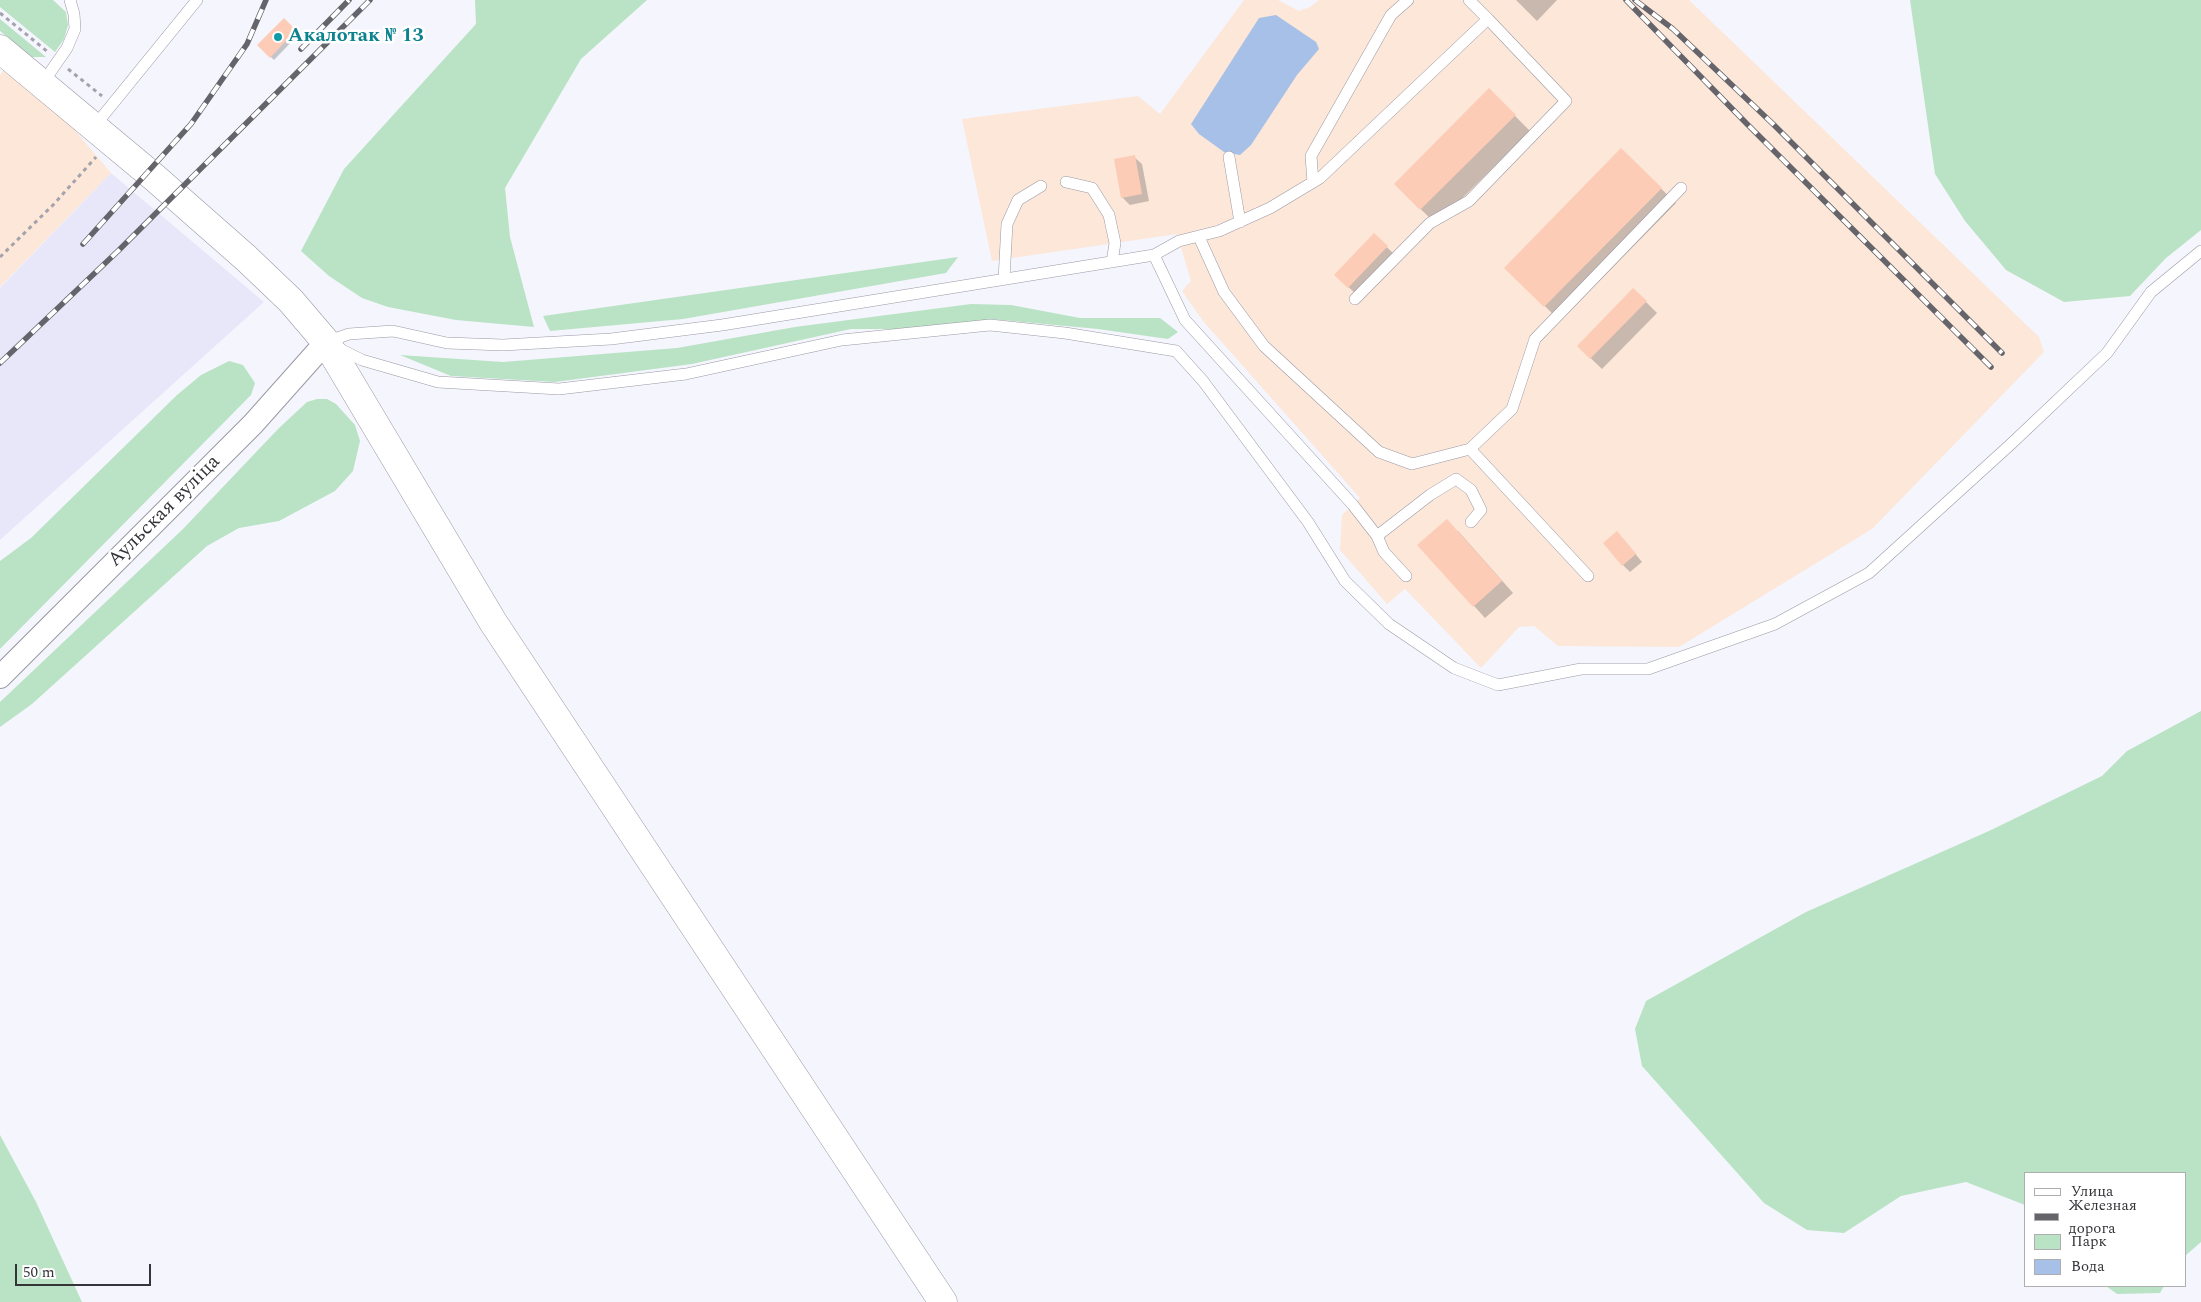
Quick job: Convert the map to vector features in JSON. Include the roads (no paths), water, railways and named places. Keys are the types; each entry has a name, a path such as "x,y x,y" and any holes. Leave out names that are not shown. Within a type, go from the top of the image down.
{"street":[{"path":"0,49 155,178 246,258 291,301 326,342 494,622 943,1302"},
{"name":"Аульская вуліца","path":"0,677 253,424 326,342"}],"lane":[{"path":"42,84 67,48 75,28 70,0"},
{"path":"101,135 113,104 198,0"},
{"path":"1314,182 1311,156 1391,16 1408,0"},
{"path":"1356,299 1430,223 1469,201 1566,102 1469,0"},
{"path":"326,342 349,334 393,330 447,342 475,344 503,345 611,339 722,325 1154,255 1179,241 1219,231 1240,222 1270,208 1314,182 1488,19"},
{"path":"1228,157 1240,222"},
{"path":"1066,182 1092,188 1109,215 1115,242 1112,262"},
{"path":"1004,279 1007,224 1018,200 1041,186"},
{"path":"1199,237 1224,292 1264,346 1379,452 1412,464 1470,449 1512,409 1535,339 1681,188"},
{"path":"326,342 362,360 438,382 559,389 686,374 842,340 990,325 1065,333 1176,351 1203,381 1308,522 1345,581 1389,624 1454,668 1498,685 1581,669 1648,669 1775,624 1869,573 2011,444 2107,353 2151,292 2201,251"},
{"path":"1154,255 1185,320 1353,505 1377,536 1384,552 1406,576"},
{"path":"1470,449 1588,576"},
{"path":"1377,536 1430,494 1456,479 1471,490 1481,510 1471,522"}],"water":[{"path":"1276,15 1316,42 1319,49 1297,75 1251,145 1240,155 1224,152 1199,134 1191,124 1259,18"}],"railway":[{"path":"83,244 191,124 247,44 266,0"},
{"path":"301,49 349,0"},
{"path":"0,363 118,251 370,0"},
{"path":"1626,0 1747,124 1991,367"},
{"path":"1635,0 1673,29 1773,124 2002,353"}],"place":[{"name":"Акалотак № 13","path":"278,37"}]}
